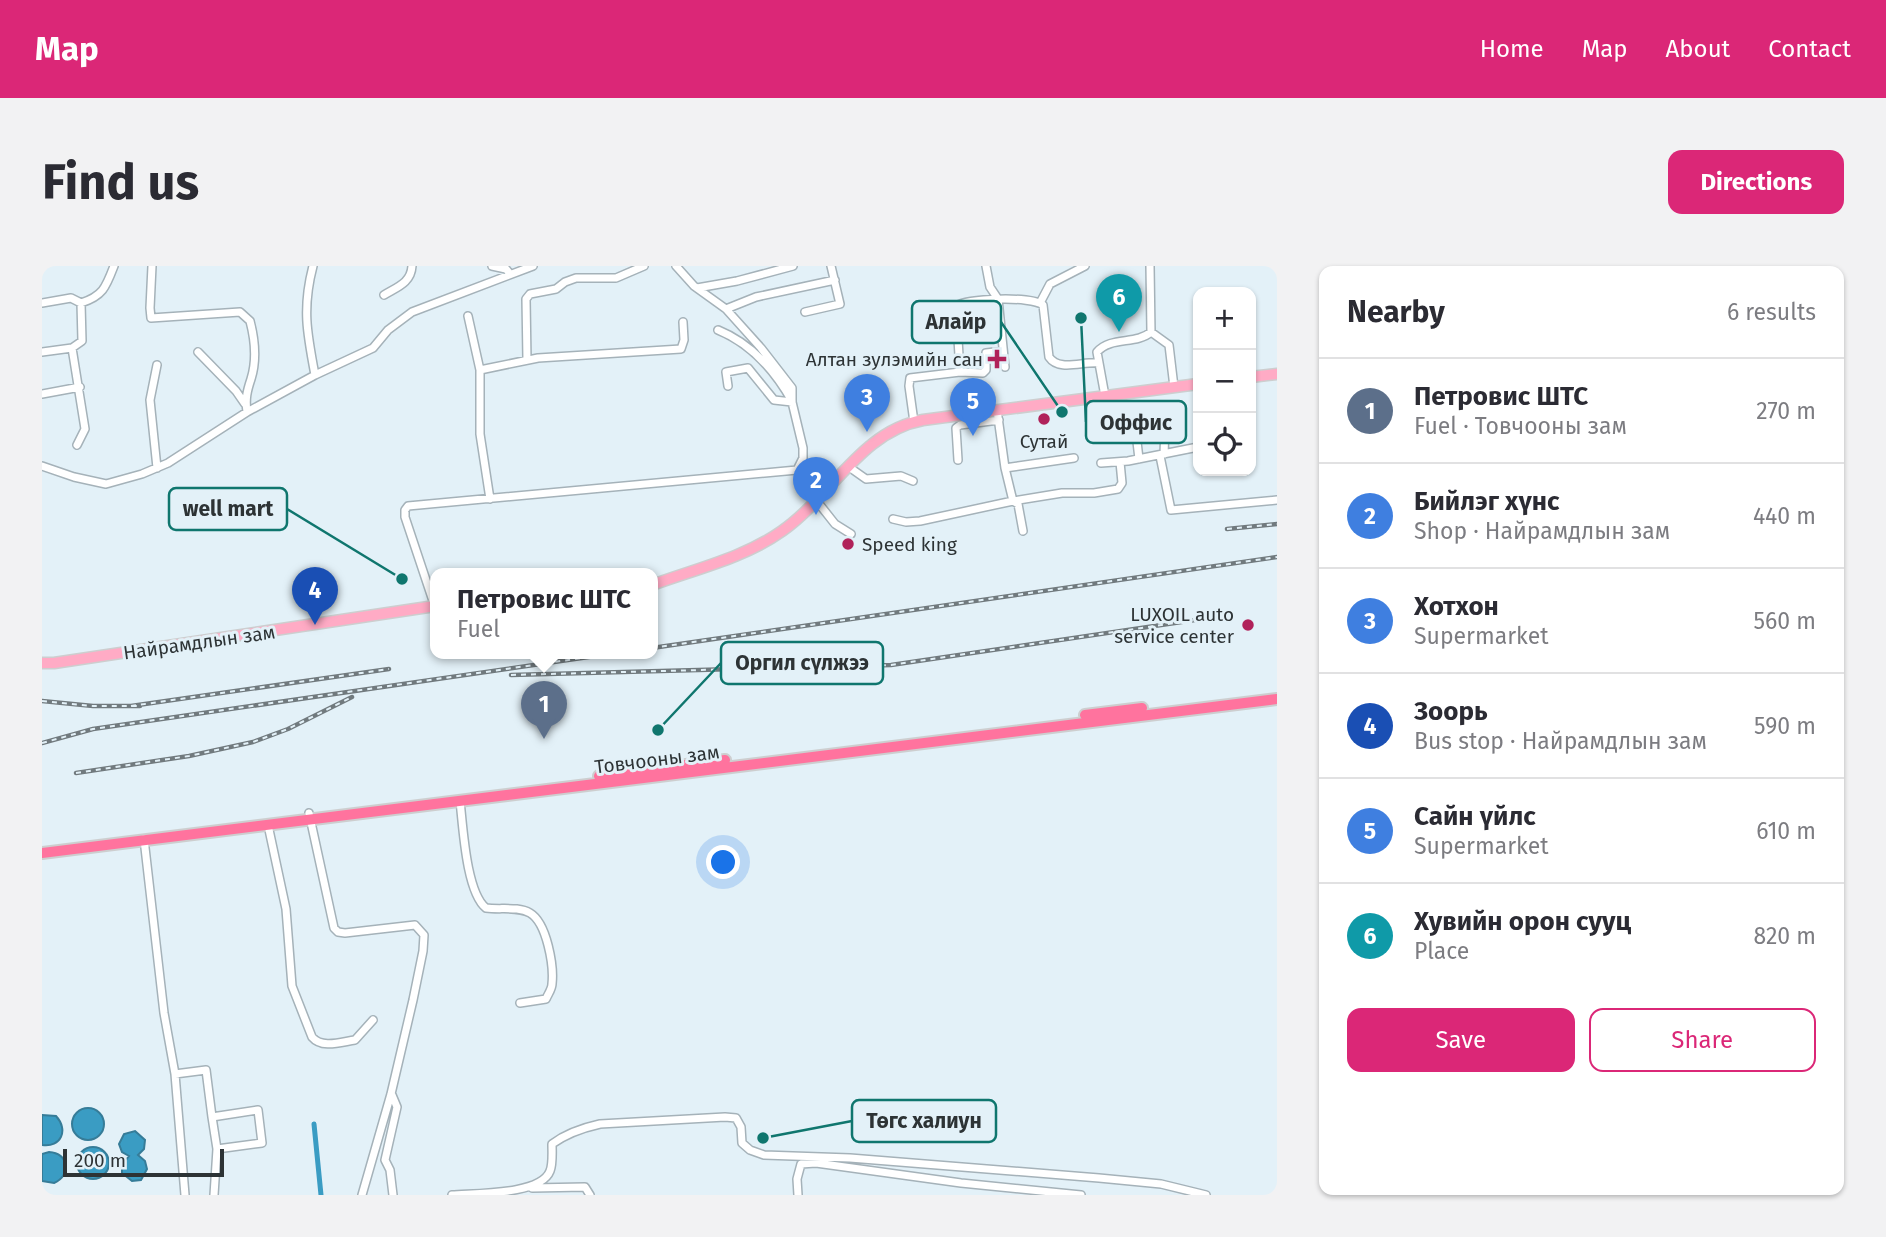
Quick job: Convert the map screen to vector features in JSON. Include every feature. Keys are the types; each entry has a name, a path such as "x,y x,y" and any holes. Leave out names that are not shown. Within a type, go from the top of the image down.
{"highway":[{"name":"Товчооны зам","path":"42,853 1277,692"},
{"name":"Товчооны зам","path":"42,846 460,801 1277,699"}],"main road":[{"path":"1256,376 1276,371"},
{"path":"658,583 763,543 784,529 883,435 914,422 998,415 1105,396 1193,385"},
{"name":"Найрамдлын зам","path":"44,663 430,608"}],"street":[{"path":"42,303 71,298 81,303 96,298 106,286 114,266"},
{"path":"152,266 152,318 240,313 250,321 254,355 246,408"},
{"path":"313,266 306,293 306,314 308,342 315,375"},
{"path":"384,295 405,284 412,273 412,266"},
{"path":"492,266 506,269 510,274"},
{"path":"42,466 106,484 157,468 246,408 373,348 388,330 412,312 533,266"},
{"path":"527,360 526,299 530,294 556,289 576,278 616,278 644,266"},
{"path":"676,266 697,288 726,309 761,348 789,384 793,392 792,402"},
{"path":"697,288 737,281 793,266"},
{"path":"805,312 840,304 831,266"},
{"path":"986,266 990,287 998,299 1005,367"},
{"path":"1040,303 1050,284 1085,266"},
{"path":"1105,396 1097,352 1107,344 1148,336 1152,332 1150,266"},
{"path":"726,309 756,297 835,280"},
{"path":"960,372 956,306 998,299 1034,300 1040,303 1045,311 1051,360 1060,365 1099,363"},
{"path":"42,352 72,348 82,341 81,303"},
{"path":"468,316 480,370 480,434 490,499"},
{"path":"480,370 527,360 628,350 681,349 684,345 683,322"},
{"path":"430,591 405,510 411,506 797,470 803,458 803,448 792,402 786,390 752,350 736,337 718,330"},
{"path":"1152,332 1169,345 1174,387"},
{"path":"72,348 85,429 77,445"},
{"path":"914,422 908,382 910,378 960,372 984,373 986,353 1003,351"},
{"path":"198,352 236,391 246,408"},
{"path":"157,365 150,400 157,468"},
{"path":"728,386 726,372 748,368 774,400 792,402"},
{"path":"42,394 80,387"},
{"path":"958,460 956,428 998,415 1004,468 1013,501 1018,504 1023,531"},
{"path":"1108,428 1127,426 1136,433 1139,459"},
{"path":"1165,428 1162,455 1171,510 1277,500"},
{"path":"1101,463 1139,459 1193,448"},
{"path":"1004,468 1074,458"},
{"path":"893,519 920,521 1062,493 1094,493 1118,489 1122,484 1120,462"},
{"path":"849,467 866,479 901,476 913,481"},
{"path":"816,500 835,524 851,534"},
{"path":"460,801 468,859 479,900 486,908 527,911 536,918 550,953 552,986 546,999 520,1003"},
{"path":"311,816 334,928 345,933 415,925 424,935 418,975 391,1094 362,1195"},
{"path":"268,825 286,909 292,986 312,1037 322,1044 355,1040 373,1020"},
{"path":"144,839 164,1013 175,1074 185,1195"},
{"path":"175,1074 206,1070 217,1149 214,1195"},
{"path":"391,1094 397,1107 385,1160 390,1170 393,1195"},
{"path":"212,1117 258,1110 262,1143 217,1149"},
{"path":"530,1188 542,1182 550,1171 552,1144 575,1131 600,1124 725,1117 736,1118 741,1127 742,1143 750,1150 764,1155 843,1157 1099,1178 1161,1184 1206,1195"},
{"path":"798,1195 797,1179 801,1164 816,1163 961,1183 1081,1195"},
{"path":"452,1195 530,1188 585,1187 590,1195"}],"water":[{"path":"88,1108 99,1113 104,1124 99,1135 88,1140 77,1135 72,1124 77,1113"},
{"path":"42,1115 56,1116 60,1121 61,1137 54,1144 42,1145"},
{"path":"135,1131 145,1140 144,1149 138,1155 145,1161 147,1169 141,1180 132,1181 122,1173 122,1165 129,1156 122,1152 119,1144 124,1134"},
{"path":"93,1147 104,1152 109,1163 104,1174 93,1179 82,1174 77,1163 82,1152"},
{"path":"49,1152 61,1156 66,1165 64,1175 54,1183 42,1181 42,1154"}],"waterway":[{"path":"314,1124 321,1195"}],"railway":[{"path":"1227,529 1277,524"},
{"path":"658,647 1277,557"},
{"path":"511,675 891,665 1222,616"},
{"path":"42,743 93,729 575,659"},
{"path":"131,706 389,669"},
{"path":"76,773 189,756 253,742 288,729 352,697"},
{"path":"42,701 93,706 140,706"}],"place":[{"name":"Оффис","path":"1081,318"},
{"name":"Хувийн орон сууц","path":"1119,332"},
{"name":"Алтан зулэмийн сан","path":"997,359"},
{"name":"Алайр","path":"1062,412"},
{"name":"Сутай","path":"1044,419"},
{"name":"Хотхон","path":"867,432"},
{"name":"Сайн үйлс","path":"973,436"},
{"name":"Бийлэг хүнс","path":"816,515"},
{"name":"Speed king","path":"848,544"},
{"name":"well mart","path":"402,579"},
{"name":"Зоорь","path":"315,625"},
{"name":"LUXOIL auto service center","path":"1248,625"},
{"name":"Оргил сүлжээ","path":"658,730"},
{"name":"Петровис ШТС","path":"544,739"},
{"name":"Төгс халиун","path":"763,1138"}]}
